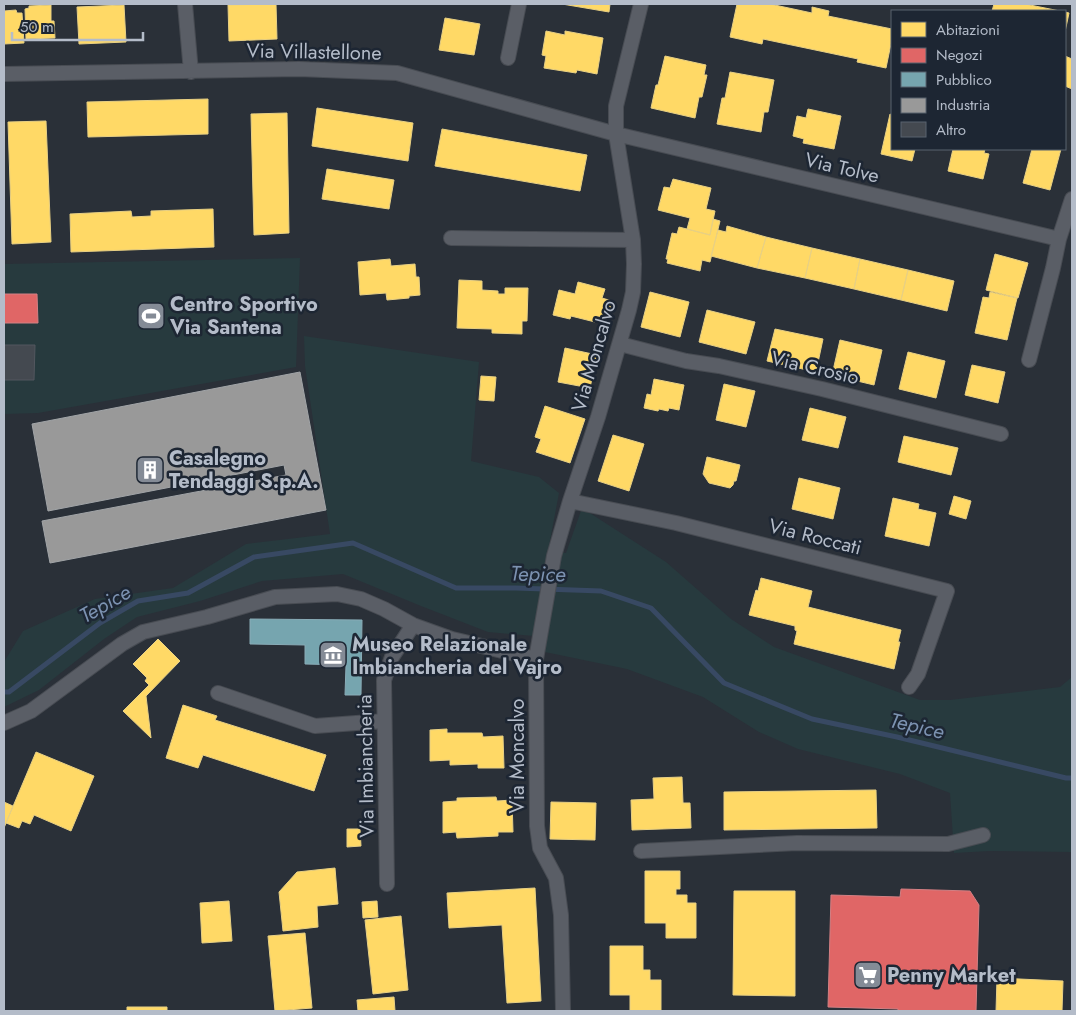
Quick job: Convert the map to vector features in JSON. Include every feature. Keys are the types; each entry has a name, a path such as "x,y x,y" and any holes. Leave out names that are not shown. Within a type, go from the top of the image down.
{"street":[{"path":"185,4 191,72"},
{"path":"508,58 519,4"},
{"name":"Via Moncalvo","path":"563,1011 561,915 556,878 540,848 537,826 537,653 554,556 620,344 633,292 633,240 616,134 616,106 641,4"},
{"name":"Via Villastellone","path":"4,74 299,69 397,73 616,134"},
{"name":"Via Tolve","path":"616,134 1059,239"},
{"path":"1029,360 1059,239 1072,199"},
{"path":"451,238 633,240"},
{"name":"Via Crosio","path":"620,344 686,361 719,366 813,387 1001,434"},
{"name":"Via Roccati","path":"570,501 676,523 948,591 918,674 909,687"},
{"path":"4,723 32,711 122,644 143,632 207,617 274,597 338,594 361,599 413,625 452,639 537,653"},
{"name":"Via Imbiancheria","path":"387,884 384,680 392,657 413,625"},
{"path":"218,694 315,726 384,721"},
{"path":"641,851 797,843 948,844 983,835"}],"green space":[{"name":"Centro Sportivo Via Santena","path":"300,258 296,367 38,413 4,414 4,264"},
{"path":"304,336 479,362 471,461 539,477 559,493 548,551 566,553 582,508 666,562 731,619 774,647 920,700 950,700 1060,687 1072,677 1072,852 989,851 954,853 950,793 900,774 798,749 759,732 703,697 627,669 545,652 546,637 488,632 343,574 262,581 200,601 137,617 104,639 39,690 4,707 4,662 23,631 95,599 173,588 246,544 330,534 305,366"}],"building: Abitazioni":[{"path":"276,4 277,39 229,41 228,5"},
{"path":"562,4 610,4 609,12"},
{"path":"737,4 770,4 812,13 812,7 829,11 828,16 891,29 891,44 886,68 857,62 858,59 763,39 762,44 730,37"},
{"path":"994,4 1025,4 1055,10 992,10"},
{"path":"51,5 51,21 54,21 55,38 26,39 25,9 29,8 29,6"},
{"path":"124,5 126,42 79,44 77,7"},
{"path":"16,10 17,13 22,13 24,43 4,44 4,11"},
{"path":"1066,12 1069,13 1066,27"},
{"path":"445,18 480,24 474,55 439,50"},
{"path":"546,31 565,35 565,31 603,38 597,74 577,70 576,73 544,68 546,56 542,55"},
{"path":"665,56 706,65 704,75 707,75 702,97 699,97 695,118 651,108"},
{"path":"1066,56 1072,59 1072,89 1066,86"},
{"path":"730,72 774,80 768,112 764,112 761,132 717,124"},
{"path":"208,99 208,134 88,137 87,102"},
{"path":"317,108 413,123 408,161 312,146"},
{"path":"808,109 841,116 834,149 803,143 804,139 793,136 797,116 806,118"},
{"path":"287,113 289,233 254,235 251,114"},
{"path":"890,114 891,150 915,150 912,161 881,154"},
{"path":"46,121 51,242 12,244 8,122"},
{"path":"442,129 587,155 580,191 435,166"},
{"path":"953,150 985,150 984,153 989,154 983,179 948,171"},
{"path":"1032,150 1061,150 1050,190 1023,183"},
{"path":"327,169 394,180 389,209 322,199"},
{"path":"673,179 711,188 706,209 715,211 710,235 687,229 690,218 658,210 664,187 670,188"},
{"path":"213,209 214,247 71,252 70,214 131,211 132,217 151,216 151,211"},
{"path":"713,219 720,221 710,262 702,260 700,271 667,263 668,259 666,259 672,233 677,234 679,227 710,235"},
{"path":"727,226 766,237 757,268 711,256 718,230 726,232"},
{"path":"766,237 812,248 805,278 757,268"},
{"path":"812,248 860,259 854,289 805,278"},
{"path":"995,254 1028,263 1018,298 986,290"},
{"path":"390,259 391,266 415,264 416,277 419,277 420,295 387,300 386,293 360,295 358,262"},
{"path":"860,259 908,270 901,300 854,289"},
{"path":"908,270 954,281 947,311 901,300"},
{"path":"459,280 482,281 482,290 498,291 498,294 505,294 505,288 528,288 527,321 522,321 522,334 492,333 492,329 457,328"},
{"path":"578,282 605,289 602,298 612,301 608,319 596,316 595,322 571,316 570,319 553,315 559,290 575,294"},
{"path":"650,292 689,302 680,337 641,327"},
{"path":"990,292 1017,298 1007,340 975,333 983,297 989,298"},
{"path":"707,310 755,322 746,354 699,342"},
{"path":"775,329 823,339 816,372 767,361"},
{"path":"840,340 882,350 874,385 832,375"},
{"path":"565,348 597,355 590,388 558,382"},
{"path":"908,352 945,361 936,398 899,389"},
{"path":"972,365 1005,372 998,403 965,395"},
{"path":"481,376 496,377 494,401 479,400"},
{"path":"654,379 684,385 679,410 669,408 668,411 659,409 658,411 644,408 647,394 651,395"},
{"path":"724,384 755,391 746,427 716,420"},
{"path":"545,406 585,419 570,463 536,452 541,439 535,437"},
{"path":"810,408 846,417 838,448 802,440"},
{"path":"613,435 644,444 629,491 598,481"},
{"path":"904,436 958,448 951,475 898,462"},
{"path":"707,457 740,465 736,481 734,481 730,488 709,483 703,474"},
{"path":"799,478 840,488 833,519 792,509"},
{"path":"954,496 971,501 966,519 949,514"},
{"path":"893,498 919,504 918,509 936,513 929,546 885,536"},
{"path":"761,578 812,591 808,607 901,630 894,669 794,644 797,631 795,626 749,615"},
{"path":"158,639 180,661 146,696 151,738 123,711 149,685 145,681 147,678 133,664"},
{"path":"183,705 217,716 215,720 326,755 314,791 203,755 198,768 166,758"},
{"path":"447,729 447,733 482,733 483,737 503,736 504,768 478,768 478,764 450,765 450,760 430,761 430,730"},
{"path":"36,752 94,776 71,831 34,815 30,824 22,821 19,828 6,823"},
{"path":"682,777 683,803 690,803 691,828 632,830 631,800 654,799 653,778"},
{"path":"876,790 877,828 724,830 724,792"},
{"path":"496,797 497,801 512,800 513,832 498,832 498,836 457,838 456,832 443,833 443,802 457,801 457,798"},
{"path":"4,802 13,806 4,828"},
{"path":"551,802 596,803 595,840 550,839"},
{"path":"347,829 360,829 361,846 347,847"},
{"path":"335,868 338,904 317,906 318,927 283,931 279,892 297,872"},
{"path":"645,871 680,871 680,889 676,889 676,895 687,895 687,903 696,903 696,938 666,938 666,923 645,923"},
{"path":"535,888 541,1001 507,1003 502,925 449,928 447,893"},
{"path":"734,891 795,891 795,996 733,995"},
{"path":"229,901 232,941 202,943 200,903"},
{"path":"377,901 378,917 363,918 362,902"},
{"path":"401,916 408,990 373,994 365,920"},
{"path":"305,933 312,1008 275,1011 268,936"},
{"path":"610,946 643,946 643,970 650,970 650,980 661,980 661,1011 630,1011 630,995 610,995"},
{"path":"997,978 1063,981 1062,1011 996,1011"},
{"path":"394,997 395,1011 358,1011 357,1000"},
{"path":"127,1007 167,1007 167,1011 127,1011"}],"building: Negozi":[{"path":"4,294 37,294 38,323 4,323"},
{"path":"901,889 970,891 979,905 976,1011 898,1011 898,1009 828,1007 831,895 900,897"}],"building: Pubblico":[{"name":"Museo Relazionale Imbiancheria del Vajro","path":"250,619 362,620 361,695 345,695 346,665 305,664 305,645 250,644"}],"building: Industria":[{"name":"Casalegno Tendaggi S.p.A.","path":"300,372 326,510 50,563 42,521 286,475 284,465 48,511 32,424"}],"building: Altro":[{"path":"4,345 35,345 34,380 4,380"}],"waterway":[{"name":"Tepice","path":"4,692 9,692 100,623 138,601 188,593 254,557 353,543 456,588 601,591 651,608 724,683 812,719 1072,778"}],"place":[{"name":"Centro Sportivo Via Santena","path":"151,316"},
{"name":"Casalegno Tendaggi S.p.A.","path":"150,470"},
{"name":"Museo Relazionale Imbiancheria del Vajro","path":"333,655"},
{"name":"Penny Market","path":"868,975"}]}
